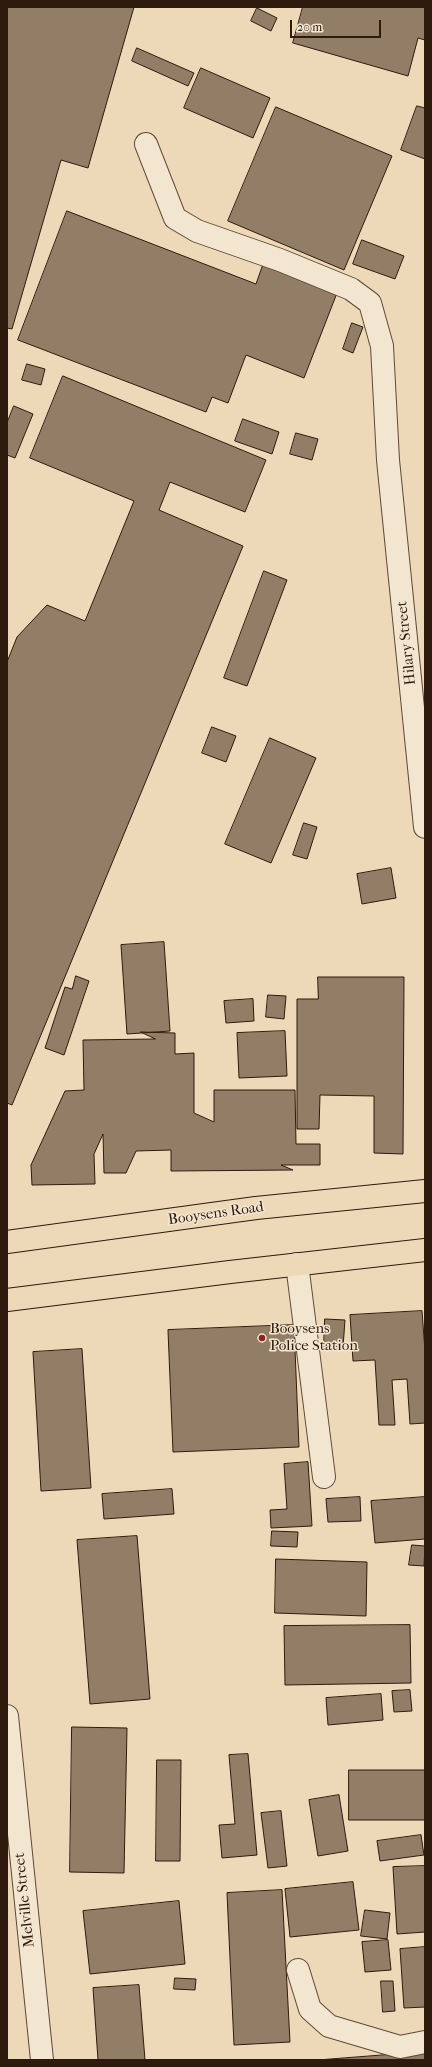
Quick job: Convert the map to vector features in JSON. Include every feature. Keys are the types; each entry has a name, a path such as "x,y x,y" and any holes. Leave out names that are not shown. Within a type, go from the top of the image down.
{"main road":[{"name":"Booysens Road","path":"7,1242 256,1208 425,1191"},
{"path":"7,1300 297,1264 425,1250"}],"street":[{"name":"Hilary Street","path":"146,144 175,218 197,231 280,260 351,289 370,303 382,346 388,460 425,827"},
{"path":"297,1264 324,1476"},
{"name":"Melville Street","path":"7,1716 16,1900 42,2060"},
{"path":"298,1970 310,2009 329,2026 400,2047 425,2042"}],"building":[{"path":"7,7 134,7 88,168 61,160 12,329 7,328"},
{"path":"303,7 425,7 425,40 418,38 408,76 293,43"},
{"path":"257,8 277,18 271,31 251,21"},
{"path":"137,48 194,73 188,86 132,61"},
{"path":"201,68 270,98 253,138 184,108"},
{"path":"417,106 425,108 425,159 401,150"},
{"path":"276,107 392,156 344,270 228,221"},
{"path":"67,211 256,284 263,264 337,293 304,378 246,355 228,403 212,397 206,412 18,340"},
{"path":"362,240 404,256 395,279 353,264"},
{"path":"352,323 363,327 353,353 343,349"},
{"path":"27,364 45,369 41,385 22,380"},
{"path":"63,376 266,460 245,512 170,482 159,510 243,546 12,1105 7,1103 7,662 17,637 47,605 85,621 134,501 30,458"},
{"path":"14,406 33,414 15,458 7,455 7,423"},
{"path":"243,419 279,432 272,454 235,441"},
{"path":"296,433 318,439 312,460 290,454"},
{"path":"264,571 287,580 247,686 224,678"},
{"path":"212,727 236,736 226,762 202,753"},
{"path":"270,738 316,758 271,863 225,844"},
{"path":"304,823 317,827 307,859 293,855"},
{"path":"391,868 396,898 362,904 357,874"},
{"path":"164,942 170,1031 127,1034 121,945"},
{"path":"76,976 89,981 64,1055 45,1048 65,987 72,989"},
{"path":"318,977 404,977 403,1154 374,1153 374,1096 320,1095 319,1129 297,1129 297,999 318,999"},
{"path":"268,995 286,996 284,1019 266,1017"},
{"path":"253,999 254,1021 226,1023 224,1001"},
{"path":"285,1031 287,1076 239,1078 237,1033"},
{"path":"141,1032 175,1033 175,1054 194,1053 194,1113 214,1122 214,1090 295,1090 296,1144 320,1144 320,1165 281,1165 293,1170 171,1171 171,1150 136,1151 126,1173 104,1173 103,1134 94,1154 95,1184 32,1185 31,1165 65,1091 84,1090 83,1040 155,1039"},
{"path":"422,1311 425,1351 425,1423 410,1424 407,1379 392,1380 395,1425 379,1425 375,1360 353,1361 350,1315"},
{"path":"325,1319 345,1320 343,1347 324,1347"},
{"path":"294,1325 299,1447 173,1452 168,1330"},
{"path":"82,1349 91,1488 41,1491 33,1352"},
{"path":"308,1462 312,1526 271,1528 270,1510 287,1509 284,1464"},
{"path":"172,1489 174,1514 104,1519 102,1494"},
{"path":"360,1497 361,1521 328,1522 326,1499"},
{"path":"425,1497 425,1539 375,1543 371,1501"},
{"path":"272,1531 298,1532 297,1547 271,1546"},
{"path":"137,1536 150,1699 90,1704 77,1540"},
{"path":"412,1545 425,1546 424,1566 409,1565"},
{"path":"276,1559 367,1562 366,1616 275,1613"},
{"path":"410,1625 411,1683 285,1685 284,1626"},
{"path":"410,1690 412,1711 394,1712 392,1691"},
{"path":"381,1694 383,1720 328,1725 326,1698"},
{"path":"72,1727 127,1728 124,1873 70,1872"},
{"path":"248,1754 257,1855 222,1858 219,1825 235,1824 229,1755"},
{"path":"157,1760 181,1760 180,1861 156,1861"},
{"path":"349,1770 425,1770 425,1820 349,1820"},
{"path":"339,1795 348,1851 318,1856 309,1800"},
{"path":"281,1811 287,1866 268,1868 261,1813"},
{"path":"421,1835 424,1855 380,1861 377,1841"},
{"path":"425,1866 425,1932 397,1934 393,1867"},
{"path":"353,1882 359,1930 290,1937 285,1889"},
{"path":"282,1890 290,2042 234,2045 227,1893"},
{"path":"179,1901 185,1964 90,1974 83,1911"},
{"path":"365,1910 390,1913 387,1939 361,1936"},
{"path":"388,1940 391,1970 365,1972 362,1942"},
{"path":"425,1947 425,2007 404,2008 400,1949"},
{"path":"175,1978 196,1979 195,1990 174,1989"},
{"path":"381,1981 393,1981 395,2011 383,2012"},
{"path":"139,1985 145,2060 98,2060 93,1988"},
{"path":"425,2052 425,2060 318,2060"}],"place":[{"name":"Booysens Police Station","path":"262,1338"}]}
